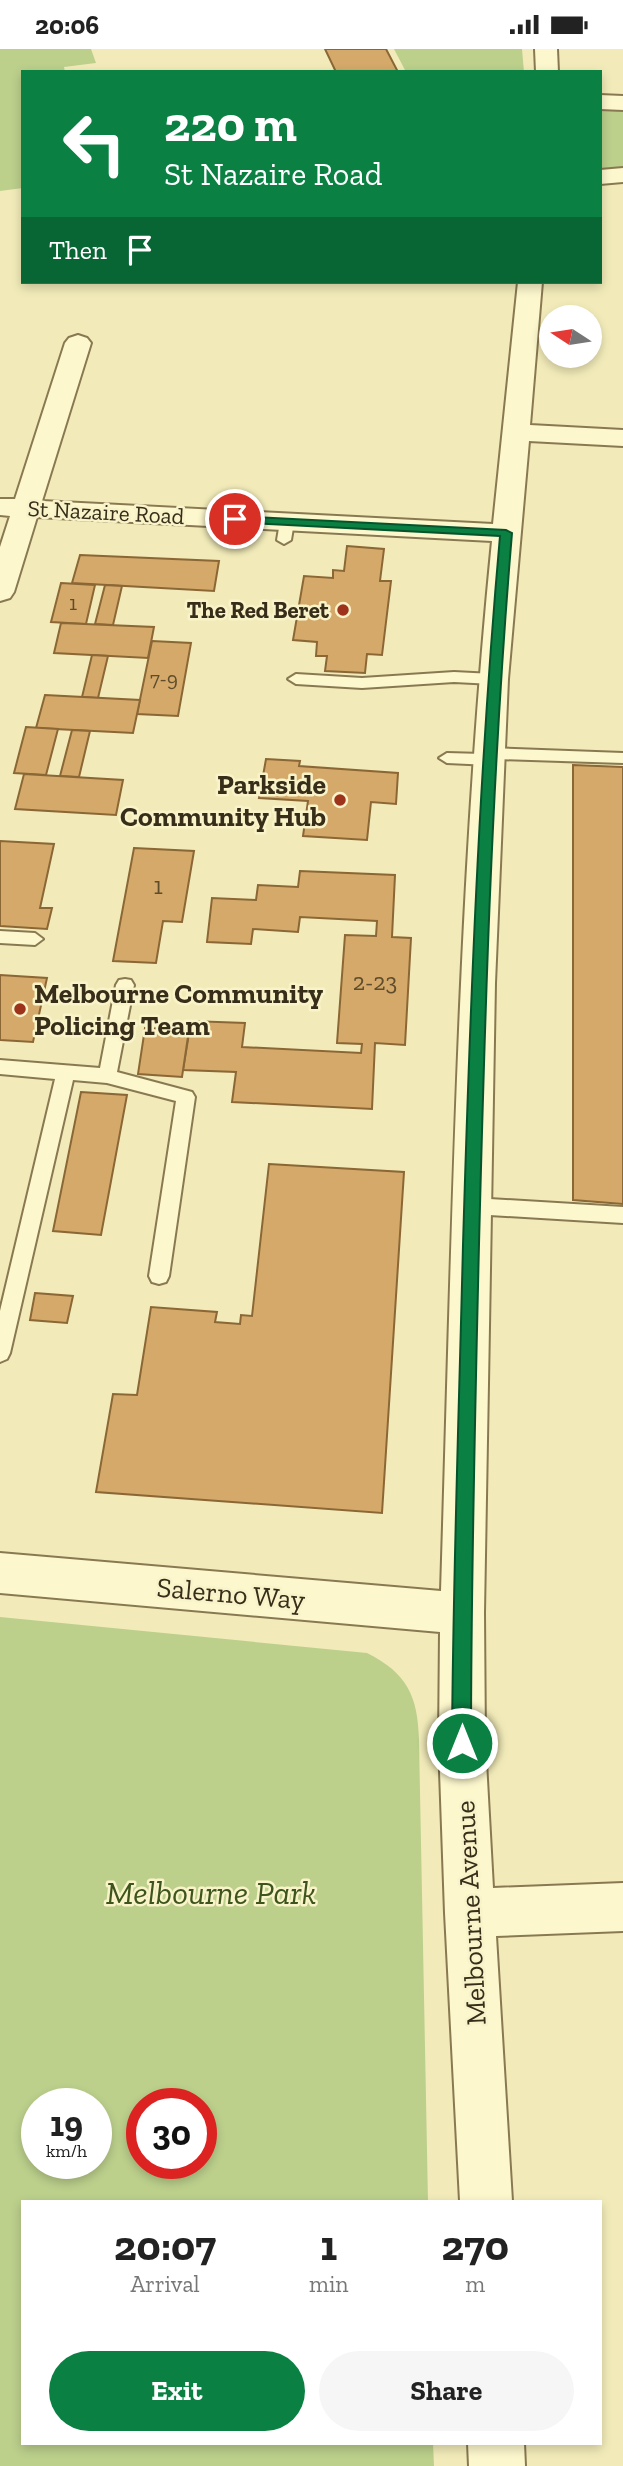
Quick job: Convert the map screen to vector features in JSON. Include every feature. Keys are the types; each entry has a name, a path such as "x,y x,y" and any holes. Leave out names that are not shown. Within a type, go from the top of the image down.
{"street":[{"path":"546,49 547,70"},
{"path":"602,102 623,103"},
{"path":"602,177 623,175"},
{"name":"Melbourne Avenue","path":"486,2200 462,1743 462,1613 478,983 493,679 530,284"},
{"path":"0,592 12,508 78,343"},
{"path":"517,432 623,438"},
{"name":"St Nazaire Road","path":"12,508 286,531 506,533"},
{"name":"Salerno Way","path":"0,1573 462,1613"},
{"path":"469,1913 623,1907"},
{"path":"496,2445 497,2466"}],"lane":[{"path":"296,679 362,683 454,677 493,679"},
{"path":"447,758 623,758"},
{"path":"0,937 35,939"},
{"path":"107,1076 125,985"},
{"path":"0,1067 107,1076 186,1097 159,1276"},
{"path":"0,1353 66,1072"},
{"path":"473,1206 623,1215"}],"green space":[{"path":"0,49 91,49 96,63 64,67 65,70 21,70 21,188 0,191"},
{"path":"394,49 522,49 524,70 405,70"},
{"path":"602,110 623,112 623,168 602,171"},
{"name":"Melbourne Park","path":"0,1617 367,1653 392,1669 408,1687 416,1711 419,1740 428,2200 21,2200 21,2445 433,2445 434,2466 0,2466"}],"building":[{"path":"325,49 386,49 397,70 335,70"},
{"name":"The Red Beret","path":"347,546 384,549 380,581 391,581 382,655 367,654 365,673 325,671 327,656 316,656 317,642 293,640 304,576 333,578 333,570 344,571"},
{"path":"80,555 219,561 214,591 72,583"},
{"path":"61,583 95,585 86,624 51,622"},
{"path":"105,585 122,586 113,625 95,624"},
{"path":"61,623 154,627 148,658 54,653"},
{"path":"152,641 191,643 178,716 137,714"},
{"path":"92,655 108,656 98,698 82,697"},
{"path":"45,695 140,700 133,733 36,728"},
{"path":"26,727 58,729 46,775 14,773"},
{"path":"72,730 90,731 79,777 60,776"},
{"name":"Parkside Community Hub","path":"266,759 300,761 299,766 398,773 396,804 371,802 367,840 303,836 308,801 259,798"},
{"path":"573,765 623,767 623,1204 573,1200"},
{"path":"24,774 123,780 116,815 15,809"},
{"path":"0,841 54,844 40,908 52,908 47,929 0,926"},
{"path":"134,848 194,851 182,922 163,921 156,963 113,961"},
{"path":"300,871 395,875 392,937 411,938 405,1045 375,1043 372,1109 232,1102 236,1072 183,1070 191,1021 245,1023 242,1047 361,1053 362,1044 337,1043 345,935 376,936 377,921 300,917 298,932 253,929 251,944 207,942 212,898 256,900 258,885 298,887"},
{"name":"Melbourne Community Policing Team","path":"0,975 47,978 33,1042 0,1040"},
{"path":"145,1028 189,1030 182,1077 138,1074"},
{"path":"81,1092 127,1095 101,1235 53,1231"},
{"path":"269,1164 404,1172 382,1513 96,1492 113,1394 137,1395 151,1307 217,1312 215,1322 240,1324 241,1315 252,1316"},
{"path":"35,1293 73,1296 67,1323 30,1320"}],"place":[{"name":"The Red Beret","path":"343,610"},
{"name":"Parkside Community Hub","path":"340,800"},
{"name":"Melbourne Community Policing Team","path":"20,1009"}],"route":[{"path":"235,519 506,533 493,679 478,983 462,1613 462,1743"}]}
